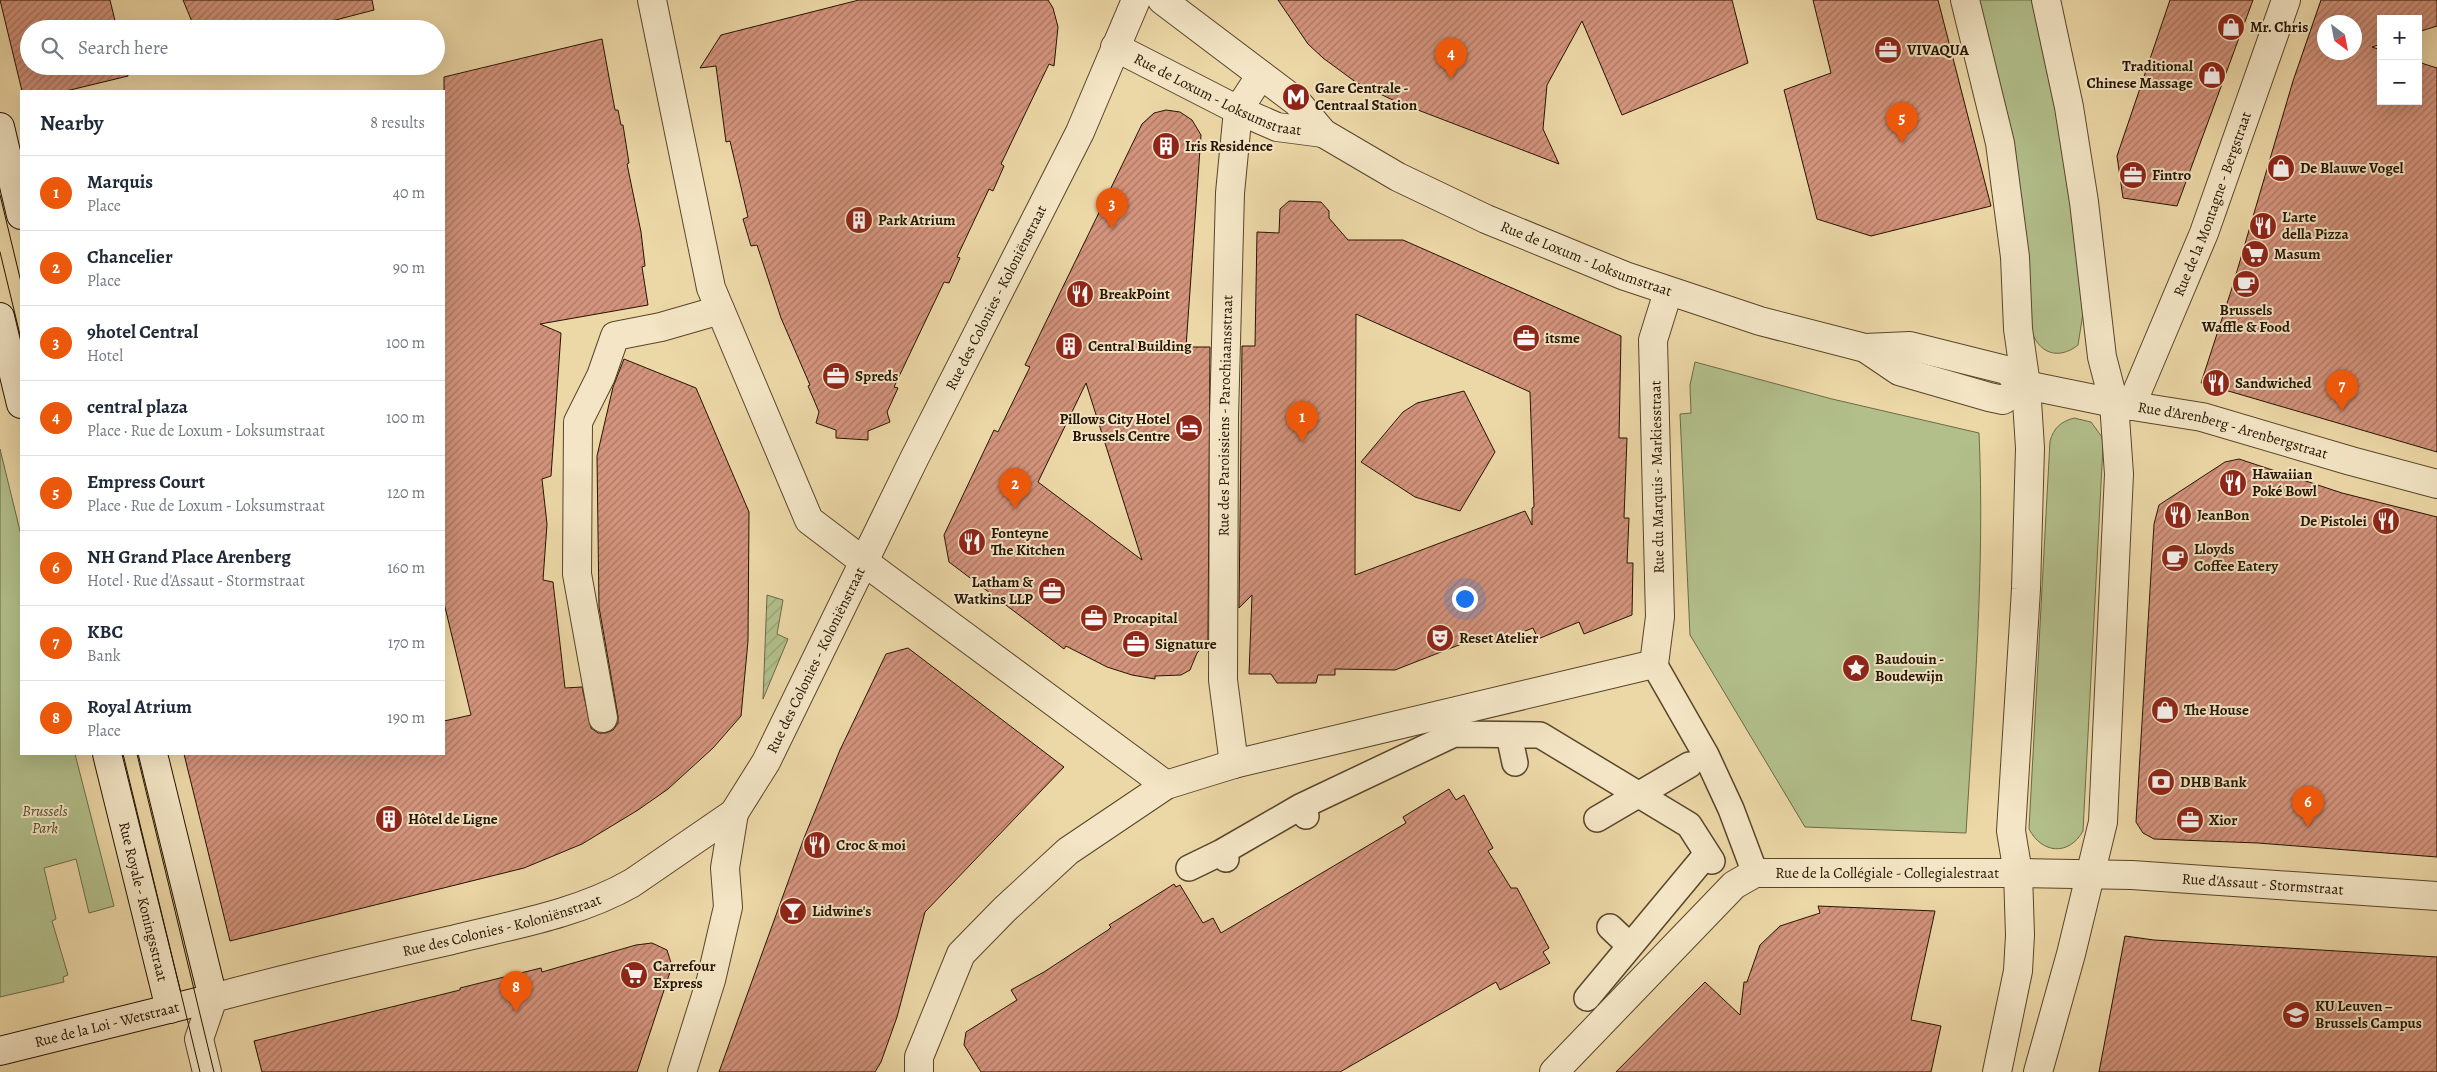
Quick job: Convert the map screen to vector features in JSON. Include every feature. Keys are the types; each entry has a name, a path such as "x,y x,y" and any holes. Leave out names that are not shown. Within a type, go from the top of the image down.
{"street":[{"path":"652,0 711,288 810,520 1166,785"},
{"name":"Rue des Colonies - Koloniënstraat","path":"213,998 283,979 520,924 574,908 615,893 632,883 734,813 766,762 864,561 1080,132 1136,0"},
{"name":"Rue de Loxum - Loksumstraat","path":"1162,0 1297,102 1323,134"},
{"path":"1965,0 2000,143 2013,240 2018,329 2026,385 2030,448 2026,589 2011,831 2018,873 2020,935 2018,971 1997,1072"},
{"path":"2038,1072 2071,954 2089,875 2104,822 2123,404 2099,341 2084,202 2069,107 2046,0"},
{"name":"Rue de la Montagne - Bergstraat","path":"2123,404 2204,233 2286,0"},
{"name":"Rue de Loxum - Loksumstraat","path":"1115,48 1238,110 1277,126 1323,134 1398,177 1486,219 1668,292 1760,321 1865,348 1899,371 1989,397 2003,400 2026,385"},
{"name":"Rue des Paroissiens - Parochiaansstraat","path":"1234,764 1223,680 1224,417 1230,193 1238,110 1261,75"},
{"path":"0,127 20,211"},
{"name":"Rue du Marquis - Markiesstraat","path":"1654,664 1660,617 1653,340 1668,292"},
{"path":"603,718 577,574 578,422 601,376 616,336 662,327 720,310"},
{"path":"0,317 20,400"},
{"name":"Rue d'Arenberg - Arenbergstraat","path":"2026,385 2202,417 2437,484"},
{"path":"919,1072 919,1057 961,954 1068,851 1166,785 1234,764 1654,664 1706,755 1731,809 1755,873 1734,885 1554,1072"},
{"path":"1189,868 1224,855 1454,734 1540,736 1689,825 1709,858 1630,946 1587,998"},
{"path":"1509,735 1515,763"},
{"name":"Rue Royale - Koningsstraat","path":"107,755 170,1009"},
{"path":"153,755 213,998 200,1039 207,1072"},
{"path":"1597,819 1689,765"},
{"path":"682,1072 711,980 728,907 725,868 734,813"},
{"name":"Rue de la Collégiale - Collegialestraat","path":"1755,873 2018,873 2089,875"},
{"name":"Rue d'Assaut - Stormstraat","path":"2089,875 2132,875 2437,896"},
{"path":"1610,927 1630,946"},
{"name":"Rue de la Loi - Wetstraat","path":"0,1051 213,998"},
{"path":"170,1009 200,1039"}],"green space":[{"path":"1979,0 2034,0 2064,138 2084,307 2078,345 2063,353 2049,352 2043,349 2034,337 2031,328"},
{"path":"1695,362 1832,399 1979,433 1980,583 1966,833 1805,827 1690,635 1680,414 1691,413 1690,385"},
{"path":"2074,418 2091,422 2102,437 2103,446 2083,831 2070,845 2056,849 2041,843 2029,829 2050,441 2053,432 2058,426"},
{"name":"Brussels Park","path":"0,449 20,531 20,755 75,755 114,906 89,913 76,859 44,868 56,919 52,921 68,975 63,977 64,982 0,997"},
{"path":"767,595 783,600 777,634 788,639 763,699"}],"building":[{"path":"0,0 110,0 115,20 20,20 20,75 128,76 70,90 22,90"},
{"path":"183,0 372,0 374,10 336,20 191,20"},
{"name":"Park Atrium","path":"859,0 1048,0 1053,8 1058,27 1054,66 1049,64 1001,164 1004,166 993,191 989,189 957,257 960,258 949,283 944,282 894,387 898,388 887,412 890,422 868,431 868,440 836,438 836,430 816,423 819,412 808,386 810,385 781,318 757,245 751,246 743,219 748,217 730,141 726,142 716,66 700,68 721,35"},
{"path":"1278,0 1732,0 1748,63 1622,115 1582,21 1547,85 1543,129 1559,164 1397,102 1357,83 1323,58 1308,44"},
{"path":"1813,0 1938,0 1991,206 1871,236 1817,219 1784,90 1831,73"},
{"path":"2170,0 2253,0 2177,206 2123,198 2117,156"},
{"path":"2321,0 2437,0 2437,26 2422,31 2422,15 2377,15 2377,45 2372,47 2377,49 2377,105 2422,105 2422,63 2437,68 2437,452 2201,383 2232,288 2293,81"},
{"path":"602,39 615,110 618,110 621,125 623,125 629,163 627,164 641,232 645,266 642,267 648,305 540,324 561,333 551,476 542,479 547,524 543,580 553,582 565,688 582,687 591,728 598,733 606,733 613,730 618,723 618,716 599,607 597,456 613,387 624,359 696,388 749,512 748,641 741,716 713,748 668,789 638,810 582,844 524,868 230,941 184,755 445,755 445,721 471,715 445,607 444,77"},
{"path":"1166,110 1180,112 1192,120 1201,135 1186,347 1210,347 1208,642 1197,653 1190,670 1181,675 1155,676 1155,679 1132,675 1107,667 1066,646 1064,649 949,562 944,535 994,430 998,432 1030,367 1025,365 1142,124 1154,113","holes":["1086,383 1142,560 1038,482"]},
{"path":"1289,201 1321,202 1329,211 1329,218 1348,240 1403,240 1621,336 1619,438 1627,438 1624,518 1629,518 1627,563 1633,563 1632,615 1584,634 1579,622 1538,639 1533,628 1491,644 1487,634 1395,670 1335,669 1335,675 1318,675 1316,683 1277,683 1271,674 1249,674 1252,595 1239,608 1242,346 1255,346 1257,232 1279,233 1280,209","holes":["1356,314 1530,392 1534,507 1532,508 1532,525 1525,511 1355,575"]},
{"path":"1464,391 1495,452 1460,511 1415,497 1361,462 1403,412 1417,403"},
{"path":"2239,459 2342,493 2437,517 2437,857 2258,843 2154,839 2143,833 2136,822 2154,524 2159,505 2225,462"},
{"path":"908,648 1064,767 925,912 897,1017 881,1062 875,1072 719,1072 804,838 840,750 886,654"},
{"path":"1449,789 1456,800 1464,795 1493,848 1488,851 1511,888 1517,888 1549,948 1543,952 1550,963 1500,990 1496,982 1340,1072 981,1072 964,1045 966,1032 1017,1000 1011,990 1044,972 1108,930 1111,927 1109,925 1174,884 1176,887 1180,885 1203,923 1213,918 1221,933 1406,823 1403,817"},
{"path":"1818,906 1935,911 1911,1020 1941,1026 1931,1072 1616,1072 1705,982 1740,1015 1744,982 1747,982 1760,945 1780,926 1820,913"},
{"name":"KU Leuven – Brussels Campus","path":"2125,936 2154,940 2437,957 2437,1072 2099,1072"},
{"path":"652,943 667,950 672,966 637,1072 262,1072 254,1041 460,990 460,988 500,978 541,968 542,972 636,945"}],"tram line":[{"path":"0,195 20,278"},
{"path":"0,252 20,335"},
{"path":"123,755 200,1072"},
{"path":"137,755 214,1072"}],"place":[{"name":"Mr. Chris","path":"2231,27"},
{"name":"VIVAQUA","path":"1888,50"},
{"name":"Traditional Chinese Massage","path":"2212,75"},
{"name":"central plaza","path":"1451,79"},
{"name":"Gare Centrale - Centraal Station","path":"1296,97"},
{"name":"Empress Court","path":"1902,143"},
{"name":"Iris Residence","path":"1166,146"},
{"name":"De Blauwe Vogel","path":"2281,168"},
{"name":"Fintro","path":"2133,175"},
{"name":"Park Atrium","path":"859,220"},
{"name":"L'arte della Pizza","path":"2263,226"},
{"name":"9hotel Central","path":"1112,229"},
{"name":"Masum","path":"2255,254"},
{"name":"Brussels Waffle & Food","path":"2246,284"},
{"name":"BreakPoint","path":"1080,294"},
{"name":"itsme","path":"1526,338"},
{"name":"Central Building","path":"1069,346"},
{"name":"Spreds","path":"836,376"},
{"name":"Sandwiched","path":"2216,383"},
{"name":"KBC","path":"2342,411"},
{"name":"Pillows City Hotel Brussels Centre","path":"1189,428"},
{"name":"Marquis","path":"1302,442"},
{"name":"Hawaiian Poké Bowl","path":"2233,483"},
{"name":"Chancelier","path":"1015,509"},
{"name":"JeanBon","path":"2178,515"},
{"name":"De Pistolei","path":"2386,521"},
{"name":"Fonteyne The Kitchen","path":"972,542"},
{"name":"Lloyds Coffee Eatery","path":"2175,558"},
{"name":"Latham & Watkins LLP","path":"1052,591"},
{"name":"Procapital","path":"1094,618"},
{"name":"Reset Atelier","path":"1440,638"},
{"name":"Signature","path":"1136,644"},
{"name":"Baudouin - Boudewijn","path":"1856,668"},
{"name":"The House","path":"2165,710"},
{"name":"DHB Bank","path":"2161,782"},
{"name":"Hôtel de Ligne","path":"389,819"},
{"name":"Xior","path":"2190,820"},
{"name":"NH Grand Place Arenberg","path":"2308,827"},
{"name":"Croc & moi","path":"817,845"},
{"name":"Lidwine's","path":"793,911"},
{"name":"Carrefour Express","path":"634,975"},
{"name":"Royal Atrium","path":"516,1012"},
{"name":"KU Leuven – Brussels Campus","path":"2296,1015"}]}
